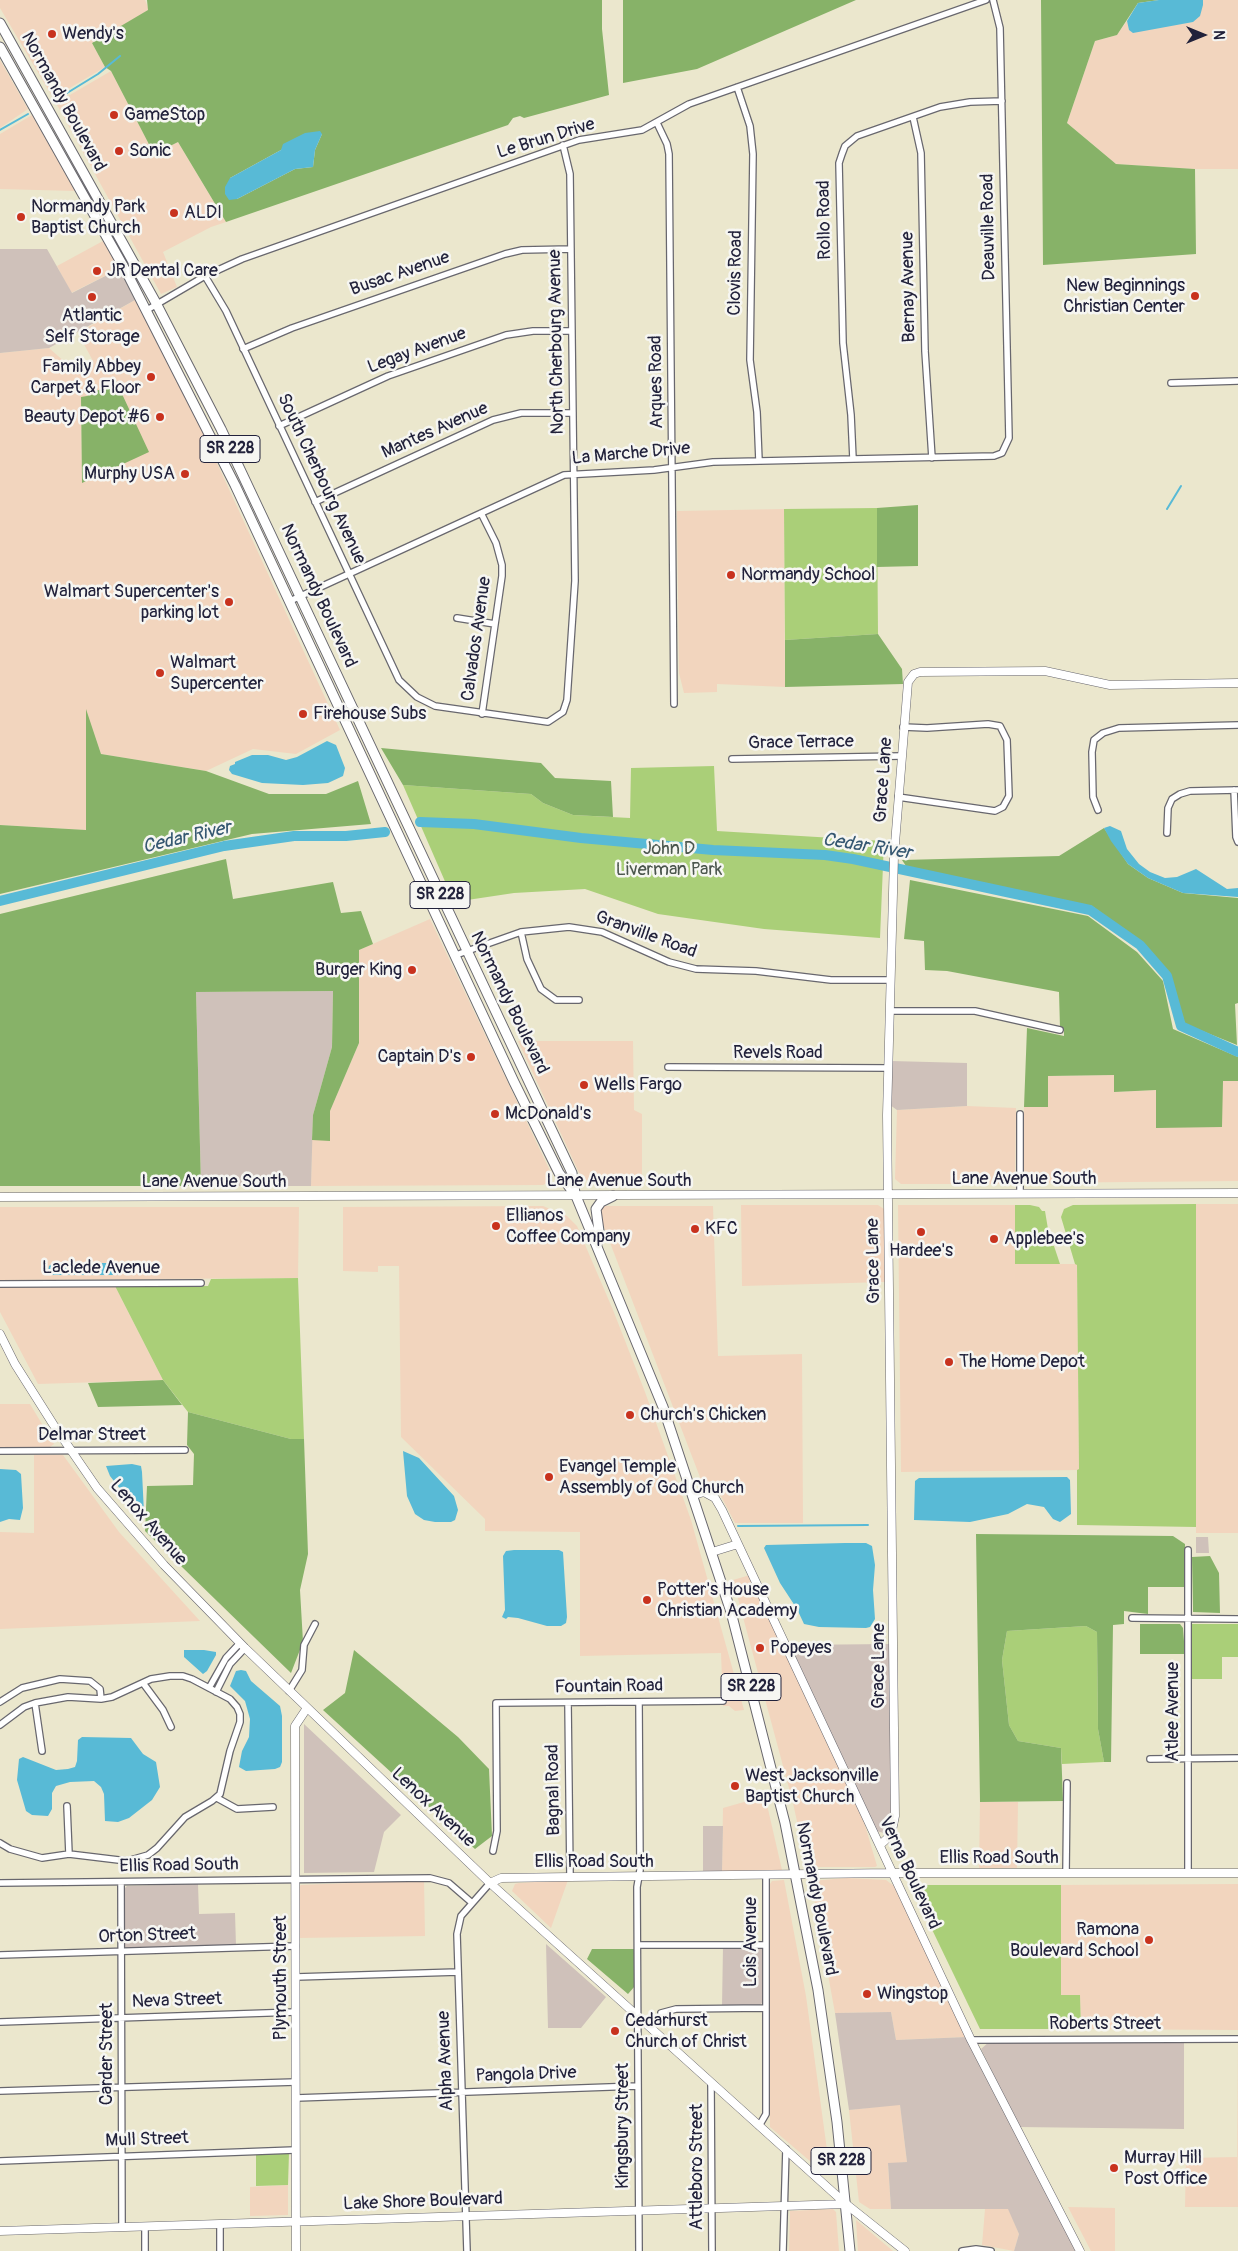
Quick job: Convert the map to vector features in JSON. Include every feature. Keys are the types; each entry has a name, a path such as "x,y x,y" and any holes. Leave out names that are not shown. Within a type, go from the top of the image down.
{"main road":[{"name":"Normandy Boulevard","path":"0,23 156,303 221,429 572,1173 576,1196"},
{"name":"Normandy Boulevard","path":"0,47 147,310 235,485 559,1173 576,1196 648,1369 694,1495 763,1729 796,1874 818,1990 846,2204 850,2251"},
{"path":"413,865 422,869 439,901 444,904"},
{"path":"597,1244 599,1231 596,1209 601,1202 613,1196"}],"street":[{"name":"Le Brun Drive","path":"147,310 205,276 242,258 590,137 635,133 657,123 688,104 986,0"},
{"name":"Deauville Road","path":"994,0 1000,28 1008,438 1002,453"},
{"name":"Clovis Road","path":"737,88 750,126 753,154 750,360 757,412 759,461"},
{"name":"Rollo Road","path":"853,459 851,415 843,343 839,163 845,146 857,136 956,104 1002,101"},
{"name":"Bernay Avenue","path":"913,117 921,153 925,350 932,458"},
{"name":"Arques Road","path":"657,123 667,144 669,154 674,704"},
{"name":"North Cherbourg Avenue","path":"482,714 541,723 548,722 559,716 567,700 573,624 575,553 570,167 563,146"},
{"name":"Busac Avenue","path":"243,349 292,328 505,254 522,250 571,249"},
{"name":"South Cherbourg Avenue","path":"205,276 226,311 396,674 411,693 436,706 482,714"},
{"name":"Legay Avenue","path":"279,426 388,376 506,335 533,331 572,331"},
{"path":"1171,383 1238,381"},
{"name":"Mantes Avenue","path":"315,502 493,420 521,413 573,413"},
{"name":"La Marche Drive","path":"290,601 554,478 574,473 673,468 713,462 932,458 994,456 1002,453"},
{"name":"Calvados Avenue","path":"481,512 496,543 502,565 501,585 482,714"},
{"path":"456,618 495,624"},
{"name":"Grace Lane","path":"880,1845 891,1835 895,1816 889,1205 887,1194 888,1068 892,894 906,687 914,674 920,672 1045,671 1110,685 1238,683"},
{"path":"898,797 987,811 1003,807 1008,796 1007,740 1004,730 1000,726 988,724 927,728 903,727"},
{"path":"1098,810 1093,797 1092,752 1094,740 1103,732 1119,728 1238,726"},
{"name":"Grace Terrace","path":"732,759 901,756"},
{"path":"1167,833 1168,808 1172,799 1180,794 1190,790 1236,790 1236,837 1238,842"},
{"name":"Granville Road","path":"456,955 521,932 562,927 586,928 602,932 669,962 696,969 756,971 831,980 891,980"},
{"path":"521,932 528,959 541,989 556,1000 579,1000"},
{"path":"890,1011 975,1011 1060,1030"},
{"name":"Revels Road","path":"668,1067 888,1068"},
{"path":"1020,1114 1020,1194"},
{"name":"Lane Avenue South","path":"0,1197 1238,1193"},
{"name":"Laclede Avenue","path":"0,1284 201,1282"},
{"name":"Lenox Avenue","path":"0,1334 15,1364 70,1450 97,1488 126,1525 243,1646 490,1883 846,2204 905,2251"},
{"name":"Delmar Street","path":"0,1451 184,1450"},
{"name":"Verna Boulevard","path":"694,1495 704,1492 714,1498 738,1544 972,2040 1080,2251"},
{"path":"712,1552 738,1544"},
{"name":"Atlee Avenue","path":"1188,1550 1188,1872"},
{"path":"1132,1618 1238,1619"},
{"path":"289,1691 302,1670 304,1645 315,1624"},
{"path":"209,1688 226,1658 243,1646"},
{"path":"216,1692 230,1664 243,1646"},
{"path":"0,1725 24,1707 35,1703 68,1697 101,1699 112,1697 143,1682 159,1678 183,1676 232,1700 240,1714 240,1722 230,1751 224,1782 217,1798 185,1817 157,1848 137,1859 116,1860 69,1854 42,1858 33,1857 0,1843"},
{"path":"0,1702 22,1688 60,1679 90,1681 100,1689 101,1699"},
{"path":"143,1682 163,1710 171,1727"},
{"name":"Fountain Road","path":"493,1851 497,1831 496,1703 723,1701"},
{"name":"Kingsbury Street","path":"639,1702 640,1877 637,1887 639,2251"},
{"path":"35,1703 42,1751"},
{"name":"Bagnal Road","path":"568,1703 570,1877"},
{"name":"Plymouth Street","path":"296,2251 295,1726 307,1708"},
{"path":"1150,1759 1238,1758"},
{"path":"1066,1873 1067,1783"},
{"path":"217,1798 236,1809 273,1806"},
{"path":"67,1806 69,1854"},
{"name":"Ellis Road South","path":"490,1883 501,1878 570,1877 892,1873 1238,1873"},
{"name":"Lois Avenue","path":"759,2126 766,2114 766,1876"},
{"name":"Ellis Road South","path":"0,1883 437,1878 449,1883 471,1902"},
{"name":"Carder Street","path":"122,1882 122,2227"},
{"name":"Alpha Avenue","path":"467,2251 458,1927 461,1916 471,1902 490,1883"},
{"path":"638,1945 766,1945"},
{"name":"Orton Street","path":"0,1956 296,1946"},
{"path":"296,1977 458,1972"},
{"path":"661,2013 676,2008 766,2008"},
{"name":"Neva Street","path":"0,2022 296,2012"},
{"name":"Roberts Street","path":"972,2040 1238,2039"},
{"path":"0,2091 296,2082"},
{"name":"Attleboro Street","path":"711,2083 712,2251"},
{"name":"Pangola Drive","path":"296,2098 638,2086"},
{"path":"783,2251 786,2149"},
{"name":"Mull Street","path":"0,2161 295,2150"},
{"name":"Lake Shore Boulevard","path":"0,2231 846,2204"},
{"path":"220,2224 220,2251"},
{"path":"145,2226 145,2251"},
{"path":"962,2251 976,2249 991,2251"}],"shaded area":[{"path":"0,0 145,0 149,10 92,43 105,67 53,98 0,8"},
{"path":"1203,0 1238,0 1238,169 1195,169 1116,164 1067,123 1095,41 1117,35 1127,21 1129,30 1193,22 1203,5"},
{"path":"0,60 28,109 0,128"},
{"path":"111,71 154,154 178,142 226,222 211,227 163,252 177,287 161,294 56,103"},
{"path":"32,115 75,191 0,189 0,134"},
{"path":"103,241 119,269 71,293 57,266"},
{"path":"0,249 47,249 72,293 119,269 135,300 49,348 0,353"},
{"path":"135,300 198,422 340,730 296,754 253,749 206,771 101,754 86,711 86,830 0,825 0,353 49,348 75,371 93,361 78,333","holes":["116,382 82,482 81,397 87,397"]},
{"name":"Normandy School","path":"784,509 785,687 717,684 717,692 684,693 679,673 677,511"},
{"path":"430,919 552,1175 547,1183 543,1185 311,1186 312,1140 330,1140 330,1111 359,1043 359,950"},
{"path":"333,991 332,1047 313,1115 311,1186 201,1186 196,992"},
{"path":"518,1041 633,1041 634,1110 642,1114 642,1185 594,1184 581,1177"},
{"path":"891,1061 967,1063 967,1106 897,1110 890,1105"},
{"path":"1114,1075 1115,1092 1156,1090 1157,1128 1223,1081 1238,1081 1238,1181 1022,1183 1024,1107 1048,1107 1048,1076"},
{"path":"967,1106 1016,1108 1015,1184 901,1184 895,1179 897,1110"},
{"path":"1196,1204 1238,1204 1238,1533 1196,1533"},
{"path":"741,1205 878,1205 884,1209 885,1282 742,1286"},
{"path":"898,1205 1015,1205 1015,1264 1077,1264 1079,1470 901,1472"},
{"path":"543,1206 567,1216 577,1226 613,1310 691,1520 744,1710 735,1711 729,1706 723,1706 721,1653 580,1656 580,1532 485,1531 485,1519 401,1437 399,1266 378,1266 378,1272 343,1271 343,1207"},
{"path":"604,1206 713,1206 718,1356 802,1354 803,1523 735,1523 721,1496 703,1485 599,1214"},
{"path":"0,1207 299,1207 298,1278 0,1280"},
{"path":"115,1286 163,1380 38,1384 0,1312 0,1287"},
{"path":"0,1404 30,1404 54,1444 50,1447 0,1448"},
{"path":"34,1455 63,1455 119,1532 200,1621 0,1629 0,1532 34,1533"},
{"path":"1196,1537 1208,1537 1209,1553 1196,1553"},
{"path":"750,1575 862,1815 877,1866 875,1867 808,1867 806,1863 793,1803 733,1580"},
{"path":"890,1644 892,1817 884,1833 876,1831 789,1645"},
{"path":"304,1724 401,1815 384,1832 374,1872 304,1873"},
{"path":"765,1796 782,1870 722,1872 723,1808"},
{"path":"980,1802 1018,1802 1017,1868 979,1868"},
{"path":"703,1826 723,1826 722,1872 703,1872"},
{"path":"847,1878 886,1880 894,1886 967,2037 896,2040 891,2012 835,2013 811,1881"},
{"path":"424,1880 425,1936 299,1938 298,1887 301,1885"},
{"path":"568,1880 551,1928 512,1891 515,1884 519,1883"},
{"path":"784,1880 806,1996 830,2172 824,2173 770,2127 768,1887 772,1881"},
{"path":"198,1884 199,1914 235,1913 236,1946 125,1948 125,1888 127,1886"},
{"name":"Ramona Boulevard School","path":"1238,1884 1238,2030 1081,2029 1080,1995 1061,1995 1061,1885"},
{"path":"546,1944 606,1997 581,2028 548,2028"},
{"path":"723,1947 762,1949 763,2002 760,2005 722,2006"},
{"path":"891,2012 896,2040 967,2037 1076,2251 1014,2251 1019,2234 1008,2209 891,2209 888,2163 907,2162 900,2105 849,2110 835,2013"},
{"path":"1184,2041 1184,2129 1019,2127 981,2049 989,2042"},
{"path":"1237,2041 1238,2207 1185,2207 1186,2158 1237,2157"},
{"path":"900,2104 907,2162 888,2164 891,2209 870,2209 859,2202 849,2110"},
{"path":"288,2185 288,2215 250,2216 250,2187"},
{"path":"1068,2207 1115,2208 1115,2251 1091,2251"},
{"path":"833,2209 836,2212 839,2251 789,2251 790,2211"},
{"path":"985,2209 1009,2209 1019,2234 1014,2251 982,2245"},
{"path":"856,2220 893,2251 858,2251"}],"green space":[{"path":"147,0 602,0 602,29 609,95 524,118 520,116 513,118 508,125 226,222 178,142 154,154 111,71 105,67 92,43 148,10","holes":["322,134 315,150 313,167 295,169 237,199 230,178 281,150"]},
{"path":"623,0 856,0 697,69 623,83"},
{"path":"1041,0 1159,0 1138,3 1117,35 1095,41 1067,123 1116,164 1195,169 1196,254 1043,265"},
{"path":"116,381 149,452 82,483 81,397 87,396"},
{"path":"918,505 918,566 877,567 877,508"},
{"path":"877,508 878,634 785,640 784,509"},
{"path":"878,634 902,669 903,684 785,687 785,640"},
{"path":"86,709 101,754 206,771 269,794 326,794 358,781 371,824 252,834 0,894 0,825 86,830"},
{"path":"381,748 541,763 555,778 611,781 613,817 573,815 543,803 531,794 403,785"},
{"name":"John D Liverman Park","path":"714,766 717,831 884,841 880,938 764,929 658,914 585,889 514,893 454,902 403,785 531,794 543,803 573,815 630,818 631,768"},
{"path":"1104,828 1128,864 1148,878 1183,893 1238,898 1238,1003 1235,1004 1237,1045 1185,1024 1170,975 1142,943 1092,906 906,866 902,860 1059,856"},
{"path":"226,859 233,899 333,882 341,913 361,911 373,944 359,950 359,1043 330,1111 330,1141 312,1140 313,1115 332,1047 333,991 196,992 201,1186 0,1186 0,914"},
{"path":"910,880 1088,916 1137,952 1163,981 1173,1029 1238,1057 1238,1081 1223,1081 1222,1127 1156,1128 1156,1090 1114,1092 1114,1075 1048,1076 1048,1107 1024,1107 1027,1028 1064,1036 1064,1029 1060,1028 1059,992 947,971 925,970 924,941 904,939"},
{"path":"1196,1204 1196,1527 1077,1525 1077,1470 1079,1469 1077,1265 1075,1264 1061,1217 1064,1209 1073,1205"},
{"path":"1015,1205 1030,1205 1045,1211 1049,1235 1042,1237 1041,1244 1054,1246 1060,1264 1015,1264"},
{"path":"298,1278 304,1439 291,1439 188,1412 163,1380 115,1286 208,1286 211,1279"},
{"path":"163,1380 182,1405 98,1407 88,1383"},
{"path":"188,1412 291,1439 304,1439 308,1554 300,1590 303,1642 291,1673 145,1531 147,1486 193,1485 194,1454 187,1445"},
{"path":"976,1534 1173,1536 1185,1544 1185,1587 1148,1587 1148,1614 1124,1611 1124,1624 1113,1625 1111,1762 1104,1762 1098,1729 1097,1632 1086,1626 1007,1631 1002,1660 1009,1725 1018,1741 1061,1748 1063,1801 980,1802"},
{"path":"1210,1556 1219,1573 1220,1613 1193,1612 1192,1557"},
{"path":"1140,1624 1180,1624 1183,1628 1185,1654 1140,1654"},
{"path":"1192,1624 1238,1624 1238,1657 1222,1657 1222,1679 1192,1679"},
{"path":"1086,1626 1097,1632 1098,1729 1104,1762 1062,1764 1061,1748 1018,1741 1009,1725 1002,1660 1007,1631"},
{"path":"354,1650 458,1737 489,1769 492,1836 475,1849 323,1710 345,1693"},
{"path":"913,1885 1061,1885 1061,1995 1080,1995 1081,2029 980,2029 912,1888"},
{"path":"592,1949 636,1949 635,1986 628,1994 587,1959"},
{"path":"289,2153 288,2185 256,2186 256,2154"}],"water":[{"path":"1159,0 1203,0 1203,5 1200,16 1193,22 1133,33 1129,30 1127,21 1138,3"},
{"path":"320,131 322,134 315,150 313,167 295,169 237,199 229,200 225,194 225,187 230,178 281,150 283,144 305,133"},
{"path":"327,741 336,745 345,768 343,776 328,783 303,785 262,783 232,774 229,770 230,766 235,764 235,762 252,755 268,755 286,760 297,757"},
{"path":"1110,826 1121,831 1127,849 1139,864 1150,872 1165,878 1177,877 1196,869 1227,889 1238,888 1238,897 1183,893 1148,878 1128,864 1111,841 1104,828"},
{"path":"53,1263 75,1263 78,1266 82,1263 118,1263 122,1267 122,1271 118,1275 53,1275 48,1272 49,1266"},
{"path":"403,1451 419,1458 454,1496 458,1510 455,1520 451,1522 435,1522 424,1520 415,1514 407,1496"},
{"path":"132,1464 141,1466 144,1513 132,1504 110,1476 106,1466"},
{"path":"0,1469 16,1470 21,1474 23,1508 20,1520 9,1519 0,1522"},
{"path":"1067,1477 1070,1480 1071,1514 1060,1522 1053,1519 1044,1507 1027,1504 1008,1514 970,1522 914,1520 915,1481 919,1478"},
{"path":"866,1543 872,1546 875,1565 873,1590 875,1619 870,1627 866,1628 819,1627 804,1624 797,1609 780,1583 764,1548 766,1545"},
{"path":"559,1550 563,1552 566,1623 561,1626 547,1626 518,1618 508,1617 506,1619 502,1617 505,1610 503,1556 506,1551"},
{"path":"184,1650 204,1650 216,1652 216,1655 207,1671 203,1674 184,1657"},
{"path":"236,1671 246,1671 251,1681 280,1706 282,1716 282,1762 280,1767 275,1769 246,1771 239,1767 242,1751 249,1737 250,1719 245,1701 230,1686"},
{"path":"82,1737 131,1738 143,1754 156,1762 160,1787 152,1800 129,1818 118,1822 105,1821 104,1794 101,1787 94,1781 70,1782 56,1786 52,1793 52,1809 48,1816 32,1815 26,1811 17,1780 19,1759 23,1757 56,1770 75,1767 78,1740"}],"waterway":[{"path":"54,101 98,74 120,56"},
{"path":"0,130 28,114"},
{"path":"1167,509 1181,486"},
{"name":"Cedar River","path":"420,822 474,824 581,838 713,850 825,855 853,859 1090,910 1140,945 1167,976 1181,1026 1238,1052"},
{"name":"Cedar River","path":"0,901 224,846 294,836 346,836 385,832"},
{"path":"738,1526 868,1525"}],"place":[{"name":"Wendy's","path":"52,34"},
{"name":"GameStop","path":"114,115"},
{"name":"Sonic","path":"119,151"},
{"name":"ALDI","path":"174,213"},
{"name":"Normandy Park Baptist Church","path":"21,217"},
{"name":"JR Dental Care","path":"97,271"},
{"name":"New Beginnings Christian Center","path":"1195,296"},
{"name":"Atlantic Self Storage","path":"92,297"},
{"name":"Family Abbey Carpet & Floor","path":"151,377"},
{"name":"Beauty Depot #6","path":"160,417"},
{"name":"Murphy USA","path":"185,474"},
{"name":"Normandy School","path":"731,575"},
{"name":"Walmart Supercenter's parking lot","path":"229,602"},
{"name":"Walmart Supercenter","path":"160,673"},
{"name":"Firehouse Subs","path":"303,714"},
{"name":"Burger King","path":"412,970"},
{"name":"Captain D's","path":"471,1057"},
{"name":"Wells Fargo","path":"584,1085"},
{"name":"McDonald's","path":"495,1114"},
{"name":"Ellianos Coffee Company","path":"496,1226"},
{"name":"KFC","path":"695,1229"},
{"name":"Hardee's","path":"921,1232"},
{"name":"Applebee's","path":"994,1239"},
{"name":"The Home Depot","path":"949,1362"},
{"name":"Church's Chicken","path":"630,1415"},
{"name":"Evangel Temple Assembly of God Church","path":"549,1477"},
{"name":"Potter's House Christian Academy","path":"647,1600"},
{"name":"Popeyes","path":"760,1648"},
{"name":"West Jacksonville Baptist Church","path":"735,1786"},
{"name":"Ramona Boulevard School","path":"1149,1940"},
{"name":"Wingstop","path":"867,1994"},
{"name":"Cedarhurst Church of Christ","path":"615,2031"},
{"name":"Murray Hill Post Office","path":"1114,2168"}]}
